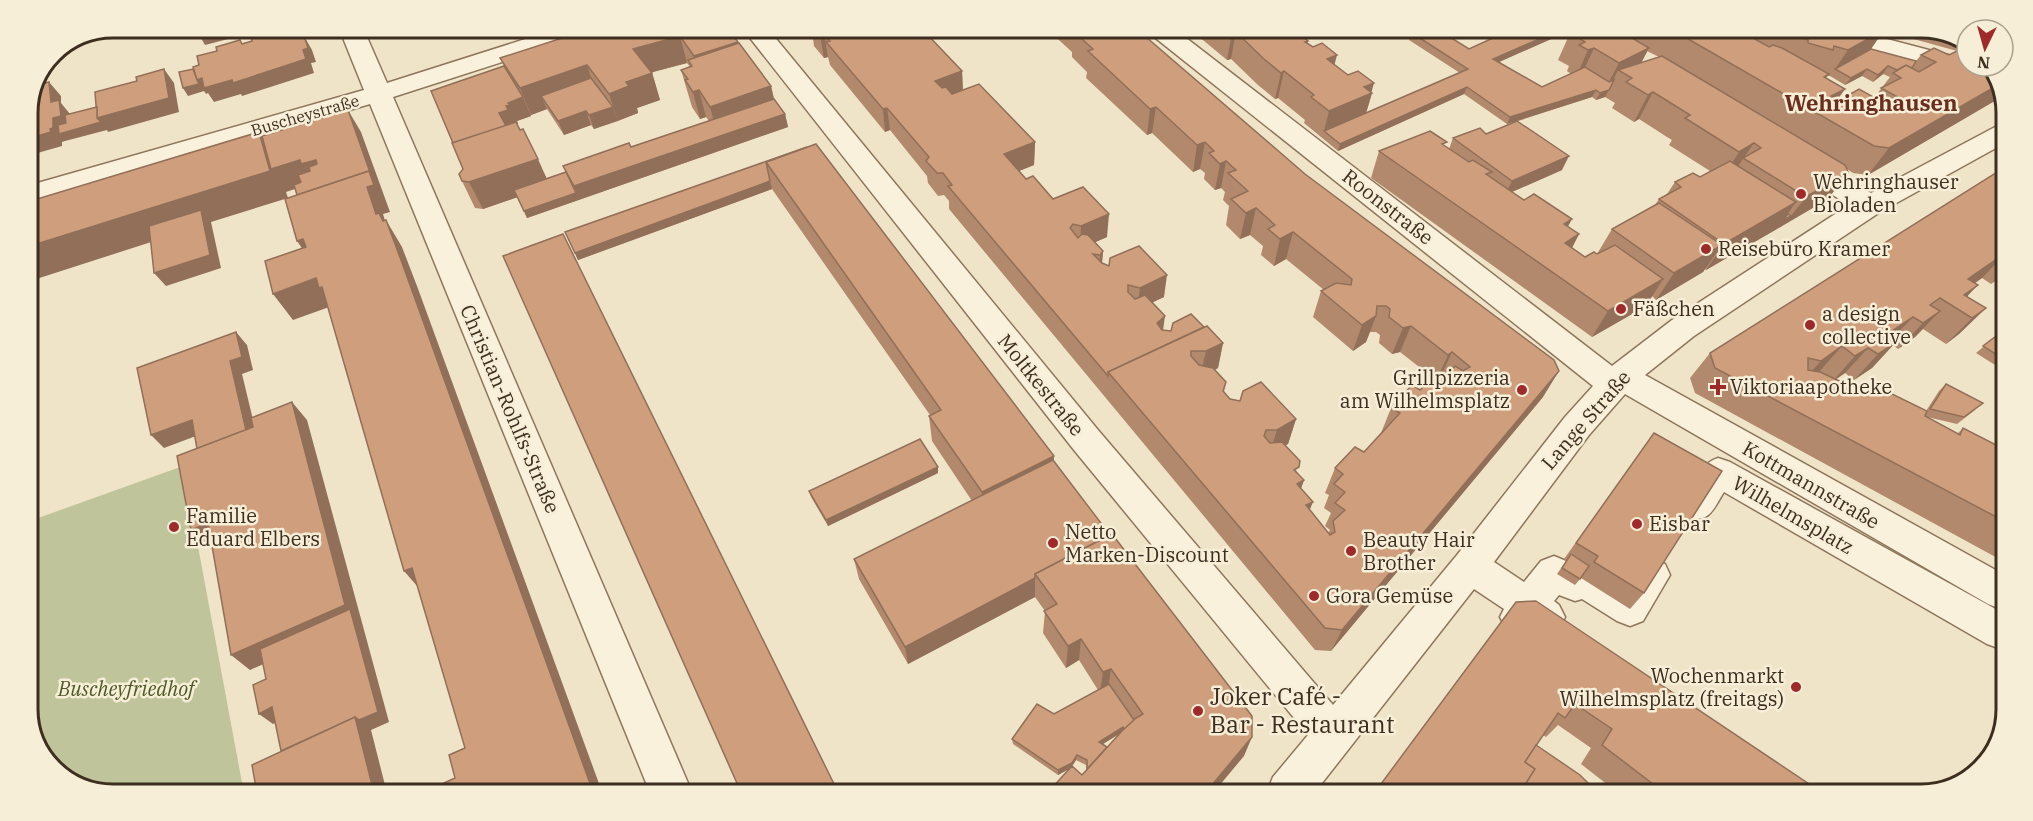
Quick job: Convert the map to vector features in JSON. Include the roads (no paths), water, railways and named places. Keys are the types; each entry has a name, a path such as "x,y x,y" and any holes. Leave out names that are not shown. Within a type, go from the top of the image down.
{"street":[{"name":"Christian-Rohlfs-Straße","path":"355,38 667,784"},
{"name":"Buscheystraße","path":"38,193 377,94 552,38"},
{"name":"Moltkestraße","path":"762,38 1086,440 1333,735"},
{"name":"Roonstraße","path":"1171,38 1617,380"},
{"path":"1855,38 1959,66 1986,76"},
{"name":"Lange Straße","path":"1294,784 1470,566 1524,493 1617,380 1683,328 1870,205 1995,138"},
{"path":"1778,150 1870,205"},
{"name":"Kottmannstraße","path":"1617,380 1664,401 1996,589"},
{"name":"Wilhelmsplatz","path":"1527,604 1554,572 1575,585 1581,578 1630,609 1718,472 1996,629"},
{"path":"1470,566 1527,604 1519,616 1571,643"}],"place":[{"name":"Wehringhauser Bioladen","path":"1801,194"},
{"name":"Reisebüro Kramer","path":"1706,249"},
{"name":"Fäßchen","path":"1621,309"},
{"name":"a design collective","path":"1810,325"},
{"name":"Viktoriaapotheke","path":"1718,387"},
{"name":"Grillpizzeria am Wilhelmsplatz","path":"1522,390"},
{"name":"Eisbar","path":"1637,524"},
{"name":"Familie Eduard Elbers","path":"174,527"},
{"name":"Netto Marken-Discount","path":"1053,543"},
{"name":"Beauty Hair Brother","path":"1351,551"},
{"name":"Gora Gemüse","path":"1314,596"},
{"name":"Wochenmarkt Wilhelmsplatz (freitags)","path":"1796,687"},
{"name":"Joker Café - Bar - Restaurant","path":"1198,711"}],"district":[{"name":"Wehringhausen","path":"1871,103"}],"park label":[{"name":"Buscheyfriedhof","path":"126,689"}]}
